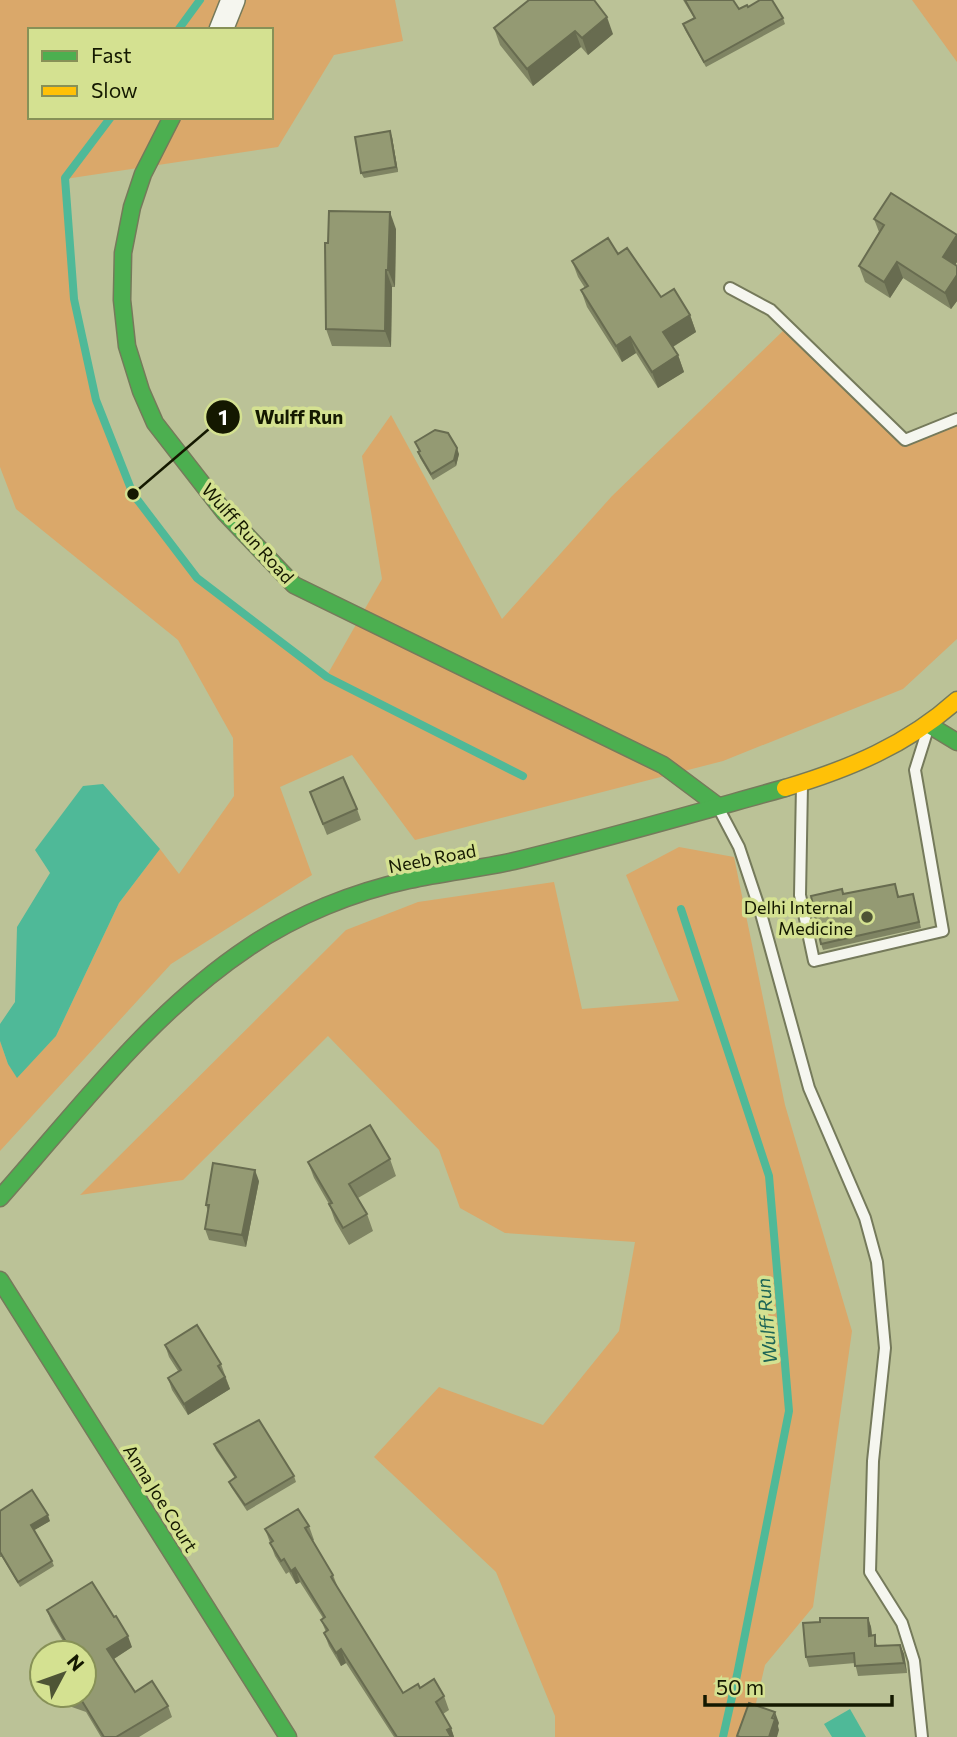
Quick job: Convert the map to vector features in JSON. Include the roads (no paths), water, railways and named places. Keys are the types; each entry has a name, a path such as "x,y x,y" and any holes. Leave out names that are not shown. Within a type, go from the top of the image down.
{"street":[{"path":"221,28 233,0"},
{"name":"Wulff Run Road","path":"171,119 143,174 123,253 122,300 128,346 141,391 155,423 225,513 294,585 663,765 718,806"},
{"name":"Neeb Road","path":"0,1198 153,1024 205,978 243,951 293,922 345,899 400,882 480,868 602,841 802,783 880,754 906,741 957,700"},
{"path":"929,725 957,742"},
{"name":"Anna Joe Court","path":"0,1280 288,1737"}],"lane":[{"path":"730,288 771,310 905,440 957,419"},
{"path":"802,783 800,895 814,961 943,931 915,770 929,725"},
{"path":"718,806 739,847 760,910 809,1088 865,1218 877,1262 885,1348 873,1461 870,1572 902,1623 914,1661 922,1737"}],"waterway":[{"name":"Wulff Run","path":"179,28 200,0"},
{"name":"Wulff Run","path":"109,119 65,178 74,299 96,400 133,494 197,578 327,677 523,776"},
{"name":"Wulff Run","path":"681,909 769,1176 789,1411 723,1737"}],"place":[{"name":"Wulff Run","path":"133,494"},
{"name":"Delhi Internal Medicine","path":"867,917"}]}
